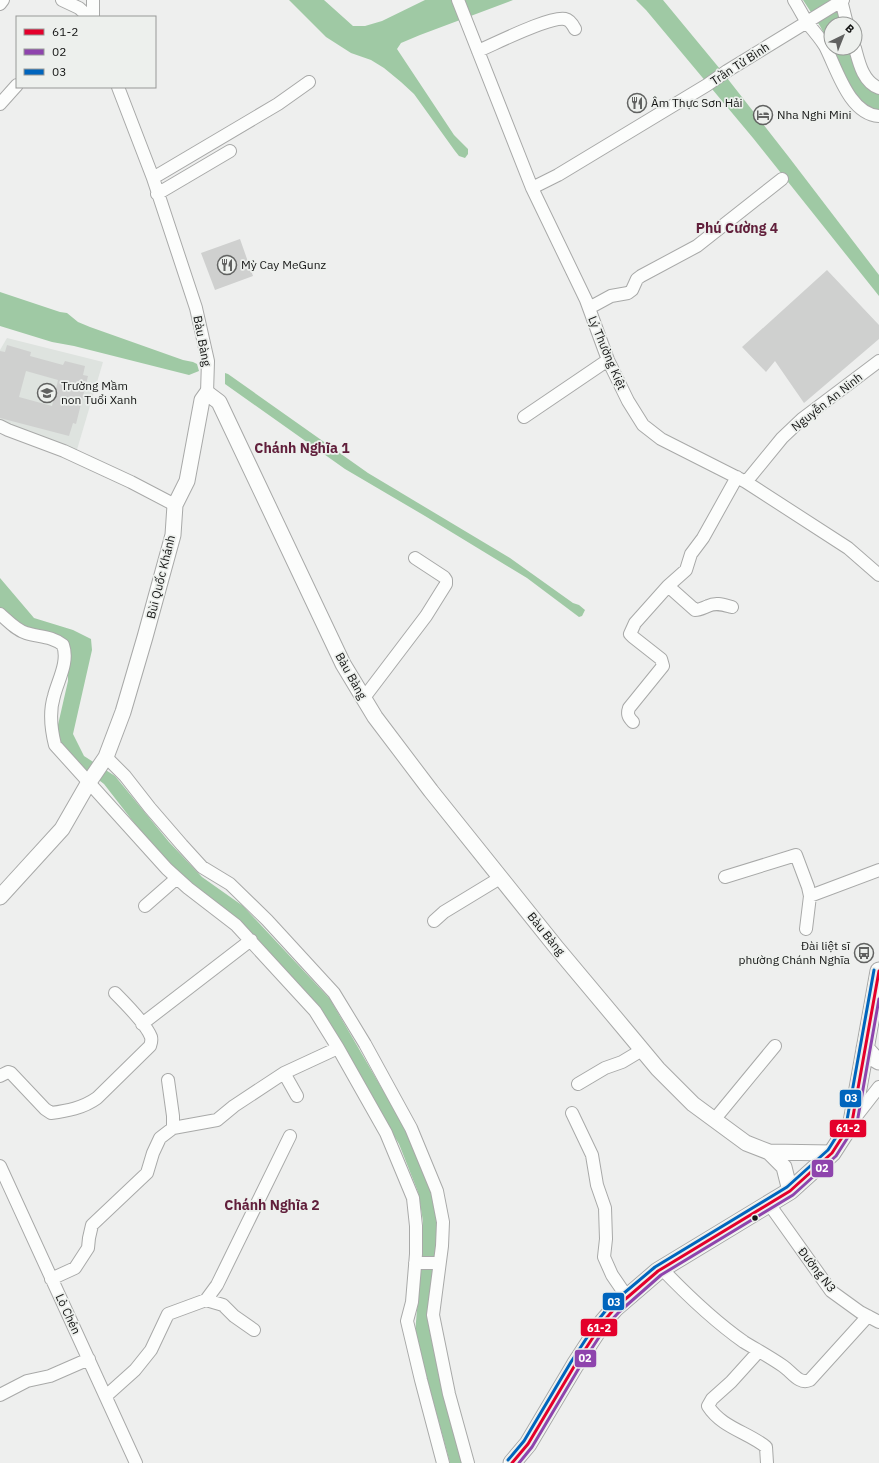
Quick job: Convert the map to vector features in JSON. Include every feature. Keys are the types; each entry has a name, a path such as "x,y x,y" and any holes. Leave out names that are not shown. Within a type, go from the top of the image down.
{"main road":[{"path":"512,1463 528,1444 575,1365 603,1322 627,1296 662,1269 790,1191 832,1153 852,1122 879,971"},
{"path":"865,1048 874,1058 879,1061"}],"street":[{"path":"0,4 3,0"},
{"path":"62,0 79,8 87,16 93,0"},
{"name":"Lý Thường Kiệt","path":"458,0 532,188 589,308 608,360 628,401 643,425 661,439 742,480 848,548 879,575"},
{"path":"794,0 824,45 844,86 854,102 863,110 874,116 879,116"},
{"path":"841,1 846,16"},
{"name":"Trần Tử Bình","path":"532,188 558,175 707,85 727,71 841,1"},
{"path":"478,51 541,24 561,19 567,19 573,24 575,29"},
{"path":"858,56 866,79 873,86 879,88"},
{"path":"153,178 272,108 309,82"},
{"path":"0,104 16,87"},
{"name":"Bàu Bàng","path":"118,88 153,178 157,194 196,308 208,361 207,393 219,402 343,664 374,717 500,878 642,1050 692,1104 746,1143 769,1152"},
{"path":"157,194 230,151"},
{"path":"589,308 611,296 628,293 632,290 637,278 697,246 782,179"},
{"path":"524,416 608,360"},
{"name":"Nguyễn An Ninh","path":"632,722 627,713 629,708 663,666 661,659 633,638 630,634 635,623 668,586 686,570 691,554 742,480 802,419 879,361"},
{"name":"Bùi Quốc Khánh","path":"90,780 105,758 124,712 173,535 175,505 187,481 202,400 207,393"},
{"path":"0,426 64,451 131,482 175,505"},
{"path":"363,699 426,616 446,584 444,577 415,558"},
{"path":"668,586 695,610 701,610 710,604 721,604 732,608"},
{"path":"0,614 16,628 26,633 50,638 63,645 65,659 59,684 54,696 51,720 55,744 90,780 167,869 236,925 315,1011 386,1132 413,1198 416,1226 416,1263 412,1302 408,1321 420,1380 443,1463"},
{"path":"105,758 126,776 150,808 202,867 230,884 267,920 334,993 365,1044 412,1128 437,1192 442,1222 434,1314 449,1394 468,1463"},
{"path":"0,897 62,830 90,780"},
{"path":"725,878 796,855 810,896 806,929"},
{"path":"810,896 879,870"},
{"path":"145,906 177,878"},
{"path":"434,921 444,912 500,878"},
{"path":"142,1024 251,940"},
{"path":"0,1076 8,1072 11,1073 45,1109 51,1113 87,1105 97,1098 150,1046 152,1041 151,1036 142,1024 115,993"},
{"path":"714,1120 775,1046"},
{"path":"51,1279 75,1268 88,1248 92,1225 147,1173 153,1153 160,1138 173,1128 217,1120 234,1106 284,1073 338,1048"},
{"path":"578,1084 605,1068 622,1062 642,1050"},
{"path":"284,1073 297,1096"},
{"path":"168,1080 173,1116 173,1128"},
{"path":"852,1122 879,1087"},
{"path":"572,1113 592,1155 597,1185 605,1208 606,1239 604,1257 612,1275 627,1296"},
{"path":"106,1396 135,1370 151,1350 168,1314 206,1300 217,1285 290,1136"},
{"path":"769,1152 832,1153"},
{"path":"769,1152 784,1167 790,1191"},
{"name":"Lò Chén","path":"0,1166 136,1463"},
{"name":"Đường N3","path":"769,1204 830,1291 879,1322"},
{"path":"416,1263 439,1263"},
{"path":"662,1269 689,1297 744,1341 784,1367 801,1382 810,1380 868,1316"},
{"path":"206,1300 223,1305 234,1316 254,1330"},
{"path":"759,1351 731,1382 712,1399 708,1406 727,1426 752,1437 766,1447 767,1463"},
{"path":"0,1395 27,1381 50,1376 88,1359"}],"shaded area":[{"path":"289,0 324,0 353,26 365,26 382,21 425,0 513,0 401,43 397,49 454,135 468,149 468,154 465,158 459,156 414,94 401,82 384,68 371,60 351,53 326,37"},
{"path":"636,0 663,0 720,69 879,275 879,296 753,138"},
{"path":"803,0 829,0 840,15 823,16 823,32"},
{"path":"836,56 856,56 879,94 879,112 870,108 862,101 845,76"},
{"path":"0,292 67,313 78,322 90,327 183,360 193,362 197,364 199,371 189,375 74,346 52,342 0,326"},
{"name":"Trường Mầm non Tuổi Xanh","path":"7,338 103,362 76,453 0,424 0,350"},
{"path":"225,373 368,473 510,558 573,603 579,605 585,610 582,616 579,617 527,578 345,469 225,384"},
{"path":"0,578 34,618 73,630 91,639 92,650 73,734 84,756 115,776 169,842 202,877 243,906 330,999 406,1130 437,1199 439,1251 431,1329 467,1463 450,1463 415,1334 423,1221 418,1192 399,1144 314,1003 170,869 104,784 66,755 55,738 68,681 68,664 65,644 22,625 7,615 0,608"}],"building":[{"name":"Mỳ Cay MeGunz","path":"240,239 253,276 215,290 201,253"},
{"path":"827,270 879,325 879,339 804,403 775,361 766,372 742,347"},
{"path":"7,345 31,352 30,356 63,365 65,361 85,366 83,375 88,376 76,424 73,423 69,436 0,418 0,351 5,352","holes":["26,371 58,380 52,406 19,397"]}],"transit line":[{"name":"03","path":"508,1460 524,1441 571,1362 599,1319 611,1304 655,1267 787,1187 828,1150 847,1120 874,970"},
{"name":"61-2","path":"512,1463 528,1444 575,1365 603,1322 615,1308 658,1271 790,1191 832,1153 852,1122 879,971"},
{"name":"02","path":"519,1463 532,1447 579,1368 607,1325 619,1312 661,1275 793,1195 836,1156 857,1123 879,999"}],"place":[{"name":"Âm Thực Sơn Hải","path":"637,103"},
{"name":"Nha Nghi Mini","path":"763,115"},
{"name":"Mỳ Cay MeGunz","path":"227,265"},
{"name":"Trường Mầm non Tuổi Xanh","path":"47,393"},
{"name":"Đài liệt sĩ phường Chánh Nghĩa","path":"864,953"}],"district":[{"name":"Phú Cường 4","path":"737,228"},
{"name":"Chánh Nghĩa 1","path":"302,448"},
{"name":"Chánh Nghĩa 2","path":"272,1205"}]}
